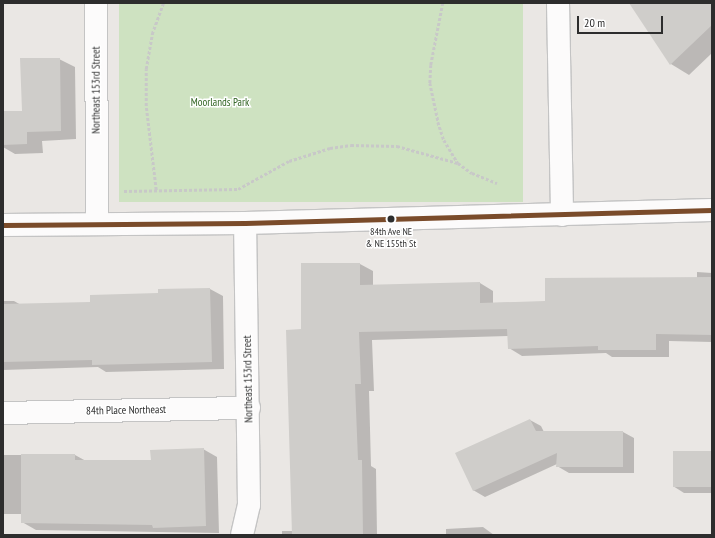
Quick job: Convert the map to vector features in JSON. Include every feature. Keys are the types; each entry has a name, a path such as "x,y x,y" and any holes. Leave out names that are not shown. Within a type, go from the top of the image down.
{"street":[{"name":"Northeast 153rd Street","path":"96,3 97,224"},
{"path":"558,3 562,215"},
{"path":"3,225 245,223 712,210"},
{"name":"Northeast 153rd Street","path":"242,535 249,505 249,408 245,223"},
{"name":"84th Place Northeast","path":"3,413 249,408"}],"path":[{"path":"156,190 146,106 146,69 152,34 163,3"},
{"path":"443,3 433,53 430,83 444,140 458,163"},
{"path":"96,199 125,190 238,189 289,162 330,148 351,145 397,146 458,163 472,173 496,183"}],"green space":[{"name":"Moorlands Park","path":"119,3 523,3 523,202 119,202"}],"building":[{"path":"629,3 712,3 712,25 670,65"},
{"path":"20,58 60,58 61,131 27,132 27,144 3,145 3,111 22,111"},
{"path":"301,263 360,263 360,285 480,282 480,303 545,301 545,278 712,277 712,335 656,334 656,350 598,350 598,346 508,349 507,329 359,332 361,384 355,384 358,460 362,460 363,535 292,535 286,330 301,329"},
{"path":"210,288 212,362 92,365 92,360 3,362 3,304 90,302 90,295 158,293 158,289"},
{"path":"530,419 536,431 623,431 623,467 556,467 557,453 473,491 455,453"},
{"path":"204,448 206,526 153,528 152,525 21,523 21,454 75,454 75,460 151,460 150,450"},
{"path":"673,451 712,451 712,487 673,487"}],"transit line":[{"path":"3,225 245,223 712,210"}],"place":[{"name":"84th Ave NE & NE 155th St","path":"391,219"}]}
